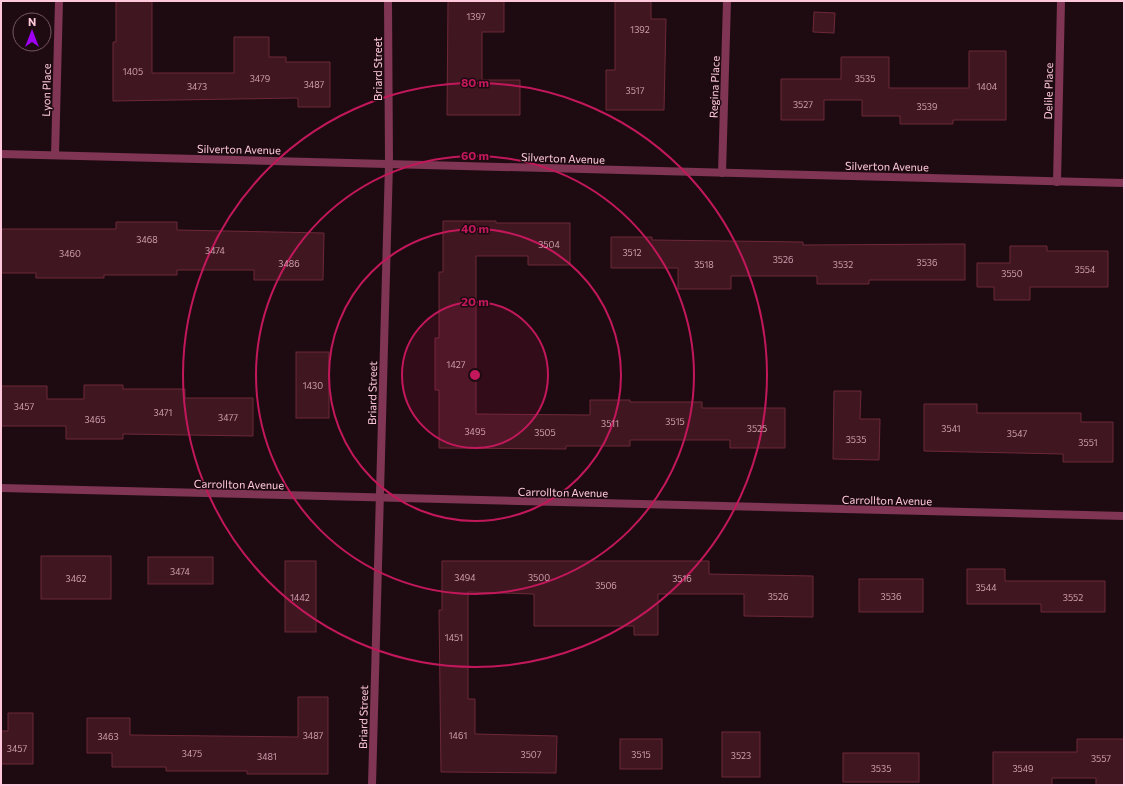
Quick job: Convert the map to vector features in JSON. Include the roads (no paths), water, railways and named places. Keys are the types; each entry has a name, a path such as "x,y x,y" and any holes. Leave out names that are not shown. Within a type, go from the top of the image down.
{"street":[{"name":"Lyon Place","path":"55,155 59,1"},
{"name":"Briard Street","path":"372,785 389,164 388,1"},
{"name":"Regina Place","path":"722,173 727,1"},
{"name":"Delile Place","path":"1057,182 1061,1"},
{"name":"Silverton Avenue","path":"1,154 1124,183"},
{"name":"Carrollton Avenue","path":"1,488 1124,516"}]}
